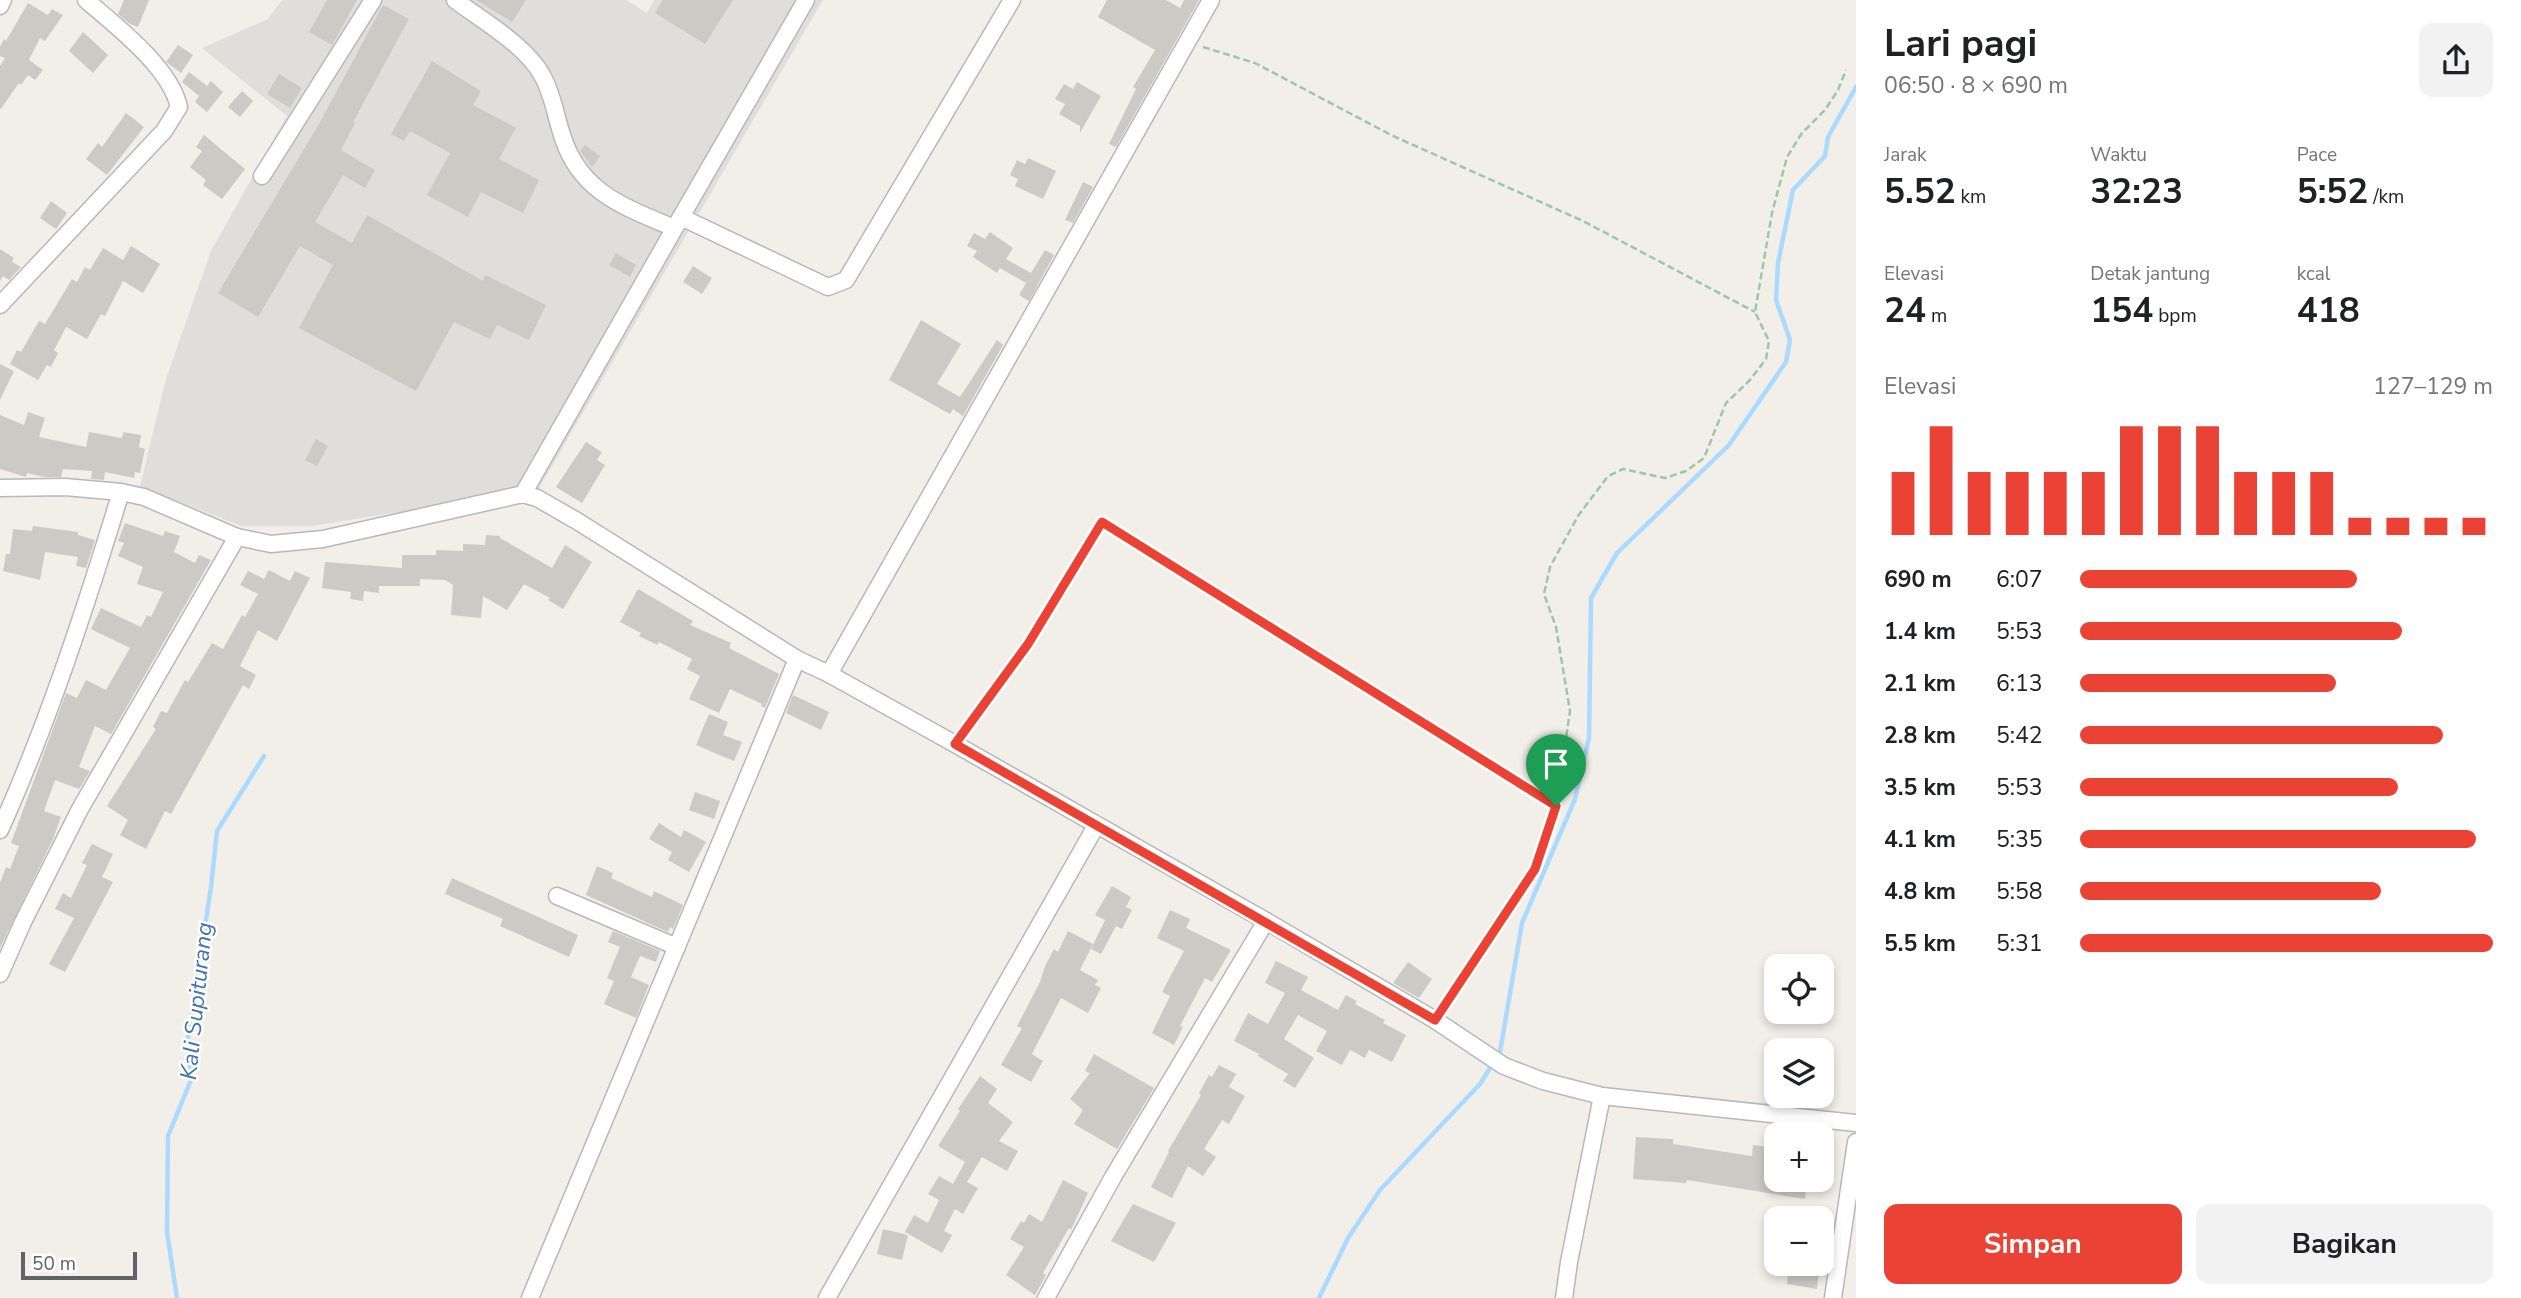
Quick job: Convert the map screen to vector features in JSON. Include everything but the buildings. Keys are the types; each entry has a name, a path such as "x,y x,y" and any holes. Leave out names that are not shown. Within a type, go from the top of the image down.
{"street":[{"path":"0,6 3,0"},
{"path":"0,305 163,131 179,107 176,92 145,54 86,0"},
{"path":"262,176 373,0"},
{"path":"455,0 523,50 543,76 563,140 572,162 583,177 622,206 678,222 828,287 846,280 1012,0"},
{"path":"523,494 806,0"},
{"path":"829,674 1210,0"},
{"path":"0,488 65,487 121,492 144,497 237,537 271,544 323,539 523,494 537,498 797,659 955,744 1266,921 1435,1020 1504,1066 1543,1081 1602,1096 1856,1123"},
{"path":"0,830 18,791 78,631 121,492"},
{"path":"0,974 80,808 237,537"},
{"path":"530,1298 797,659"},
{"path":"827,1298 1096,825"},
{"path":"557,896 677,947"},
{"path":"1046,1298 1113,1177 1266,921"},
{"path":"1564,1298 1602,1096"},
{"path":"1833,1298 1856,1142"}],"path":[{"path":"1187,41 1255,63 1391,135 1583,221 1755,312"},
{"path":"1435,1020 1535,869 1556,806 1570,710 1556,626 1544,594 1550,567 1578,516 1608,475 1623,469 1665,478 1686,471 1704,458 1726,403 1750,380 1766,359 1769,341 1755,312 1772,213 1787,157 1802,133 1825,110 1838,90 1846,70"},
{"path":"955,744 1028,644 1102,522 1556,806"}],"shaded area":[{"path":"282,0 626,0 647,13 654,0 823,0 538,490 311,526 241,526 140,486 166,379 211,251 287,116 202,48 268,19"}],"waterway":[{"path":"1319,1298 1348,1238 1380,1190 1480,1084 1500,1052 1522,923 1575,799 1589,738 1591,598 1617,553 1729,445 1786,362 1790,340 1776,300 1778,263 1793,190 1825,156 1828,137 1856,87"},
{"name":"Kali Supiturang","path":"177,1298 167,1232 168,1136 191,1080 188,1037 217,831 264,756"}],"route":[{"path":"1102,522 1556,806 1535,869 1435,1020 955,744 1028,644 1102,522"}]}
